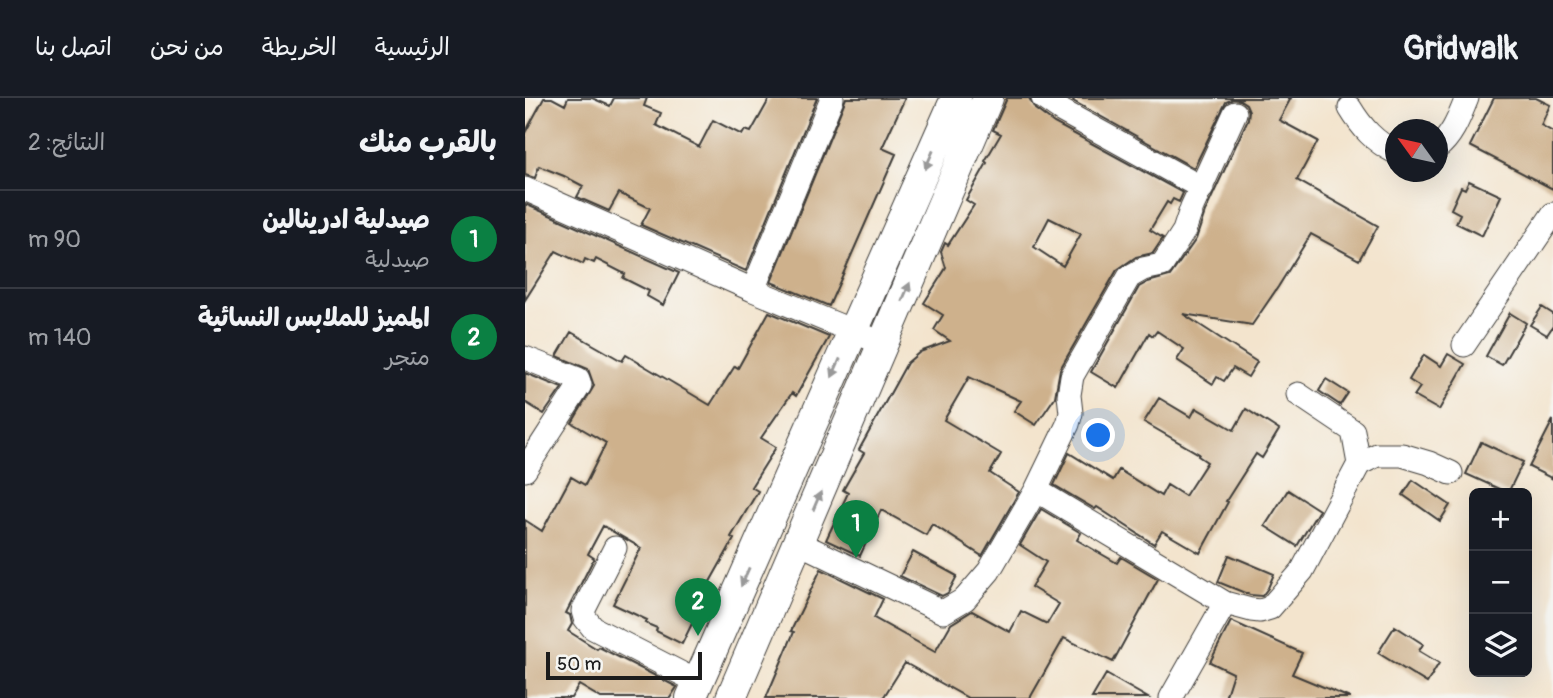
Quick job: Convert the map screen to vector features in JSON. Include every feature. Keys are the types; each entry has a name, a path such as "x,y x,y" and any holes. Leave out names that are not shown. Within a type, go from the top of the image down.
{"main road":[{"path":"695,690 956,98"},
{"path":"731,698 988,98"}],"street":[{"path":"753,290 832,98"},
{"path":"1043,98 1065,105 1202,188"},
{"path":"1448,135 1467,98"},
{"path":"1350,108 1361,126 1376,142 1385,147"},
{"path":"799,543 943,612 965,599 989,571 1036,490 1068,424 1072,376 1083,355 1129,277 1143,268 1162,265 1178,243 1235,113"},
{"path":"525,189 753,290 884,344"},
{"path":"1464,345 1553,214"},
{"path":"525,358 578,379 580,385 525,470"},
{"path":"1298,394 1353,430 1359,464"},
{"path":"1036,490 1225,603 1260,611 1270,608 1302,570 1359,464 1377,455 1402,455 1451,473"},
{"path":"615,548 583,611 588,623 695,690"},
{"path":"1171,698 1225,603"}],"building":[{"path":"544,98 552,98 565,105 568,98 592,98 610,106 614,98 647,98 644,106 661,113 656,125 699,147 713,120 742,135 745,130 751,132 770,98 817,98 746,271 641,225 650,208 619,193 609,211 577,197 583,186 564,176 539,166 535,178 525,175 525,133"},
{"path":"846,98 905,98 882,148 896,154 829,306 771,282"},
{"path":"1007,98 1029,98 1035,109 1054,123 1183,193 1179,202 1173,199 1170,204 1167,202 1150,230 1163,238 1153,253 1136,257 1117,270 1060,369 1055,397 1036,425 1014,411 1021,401 969,377 944,420 1001,454 990,473 1019,492 982,556 932,524 926,535 881,510 860,556 826,540 848,493 843,490 864,453 859,450 907,363 920,352 950,341 934,330 943,315 924,303 946,268 941,252 945,243 948,245 974,205 966,200 1001,134 993,130","holes":["1049,218 1081,234 1063,266 1034,247"]},
{"path":"1075,98 1291,98 1279,120 1318,141 1297,180 1378,226 1359,260 1311,234 1252,325 1183,314 1257,362 1248,377 1233,368 1224,381 1217,377 1213,384 1177,360 1184,349 1157,331 1153,336 1149,333 1118,388 1091,372 1139,287 1170,276 1196,239 1205,212 1248,119 1249,111 1246,104 1240,100 1226,102 1194,168 1073,101"},
{"path":"1494,98 1536,98 1550,105 1541,125 1553,132 1553,189 1470,146"},
{"path":"1469,181 1501,196 1482,236 1456,223 1460,214 1451,209 1461,187 1465,189"},
{"path":"525,204 679,273 663,305 647,296 649,291 623,278 625,274 596,259 594,263 585,259 583,264 556,251 525,300"},
{"path":"1542,307 1553,314 1553,326 1547,335 1530,325"},
{"path":"769,312 829,337 796,396 792,393 761,438 776,447 751,487 758,491 731,537 734,539 702,596 705,597 682,644 656,631 657,628 645,623 647,620 613,604 641,548 603,526 588,554 594,558 566,613 570,615 572,624 568,631 597,649 599,647 677,687 670,698 601,698 579,685 571,698 525,698 525,520 542,531 571,477 585,485 606,443 572,423 594,386 588,369 557,356 571,332 622,361 626,355 710,405 735,366 738,368"},
{"path":"1510,313 1526,323 1502,365 1486,356"},
{"path":"1448,354 1465,364 1439,410 1414,396 1420,387 1409,380 1424,355 1441,366"},
{"path":"525,373 562,388 544,414 525,402"},
{"path":"1326,379 1348,393 1340,405 1319,391"},
{"path":"1159,398 1191,417 1196,408 1234,430 1246,409 1279,430 1262,458 1256,454 1226,501 1228,502 1200,553 1162,531 1154,544 1097,507 1095,509 1054,485 1069,453 1113,480 1119,470 1161,496 1167,485 1185,496 1207,462 1198,456 1199,454 1144,422"},
{"path":"1553,420 1553,479 1529,467"},
{"path":"1481,442 1523,462 1510,488 1497,488 1466,474"},
{"path":"1413,480 1450,505 1440,521 1403,495"},
{"path":"1288,490 1319,510 1297,546 1265,526"},
{"path":"1041,509 1081,533 1077,540 1117,563 1121,557 1158,579 1113,662 1064,638 1030,698 968,698 905,663 883,698 766,698 794,632 791,631 821,569 883,599 874,618 935,652 951,624 972,611 1010,632 1021,611 1047,624 1059,604 1031,587 1046,562 1020,545"},
{"path":"913,552 957,576 948,593 942,596 900,576"},
{"path":"1229,555 1274,574 1262,596 1250,595 1218,582"},
{"path":"1231,621 1302,653 1292,674 1350,698 1225,698 1233,673 1210,662"},
{"path":"1395,626 1423,644 1419,651 1439,663 1427,683 1378,653"},
{"path":"1106,674 1148,698 1092,698"}],"place":[{"name":"صيدلية ادرينالين","path":"856,558"},
{"name":"المميز للملابس النسائية","path":"698,636"}]}
